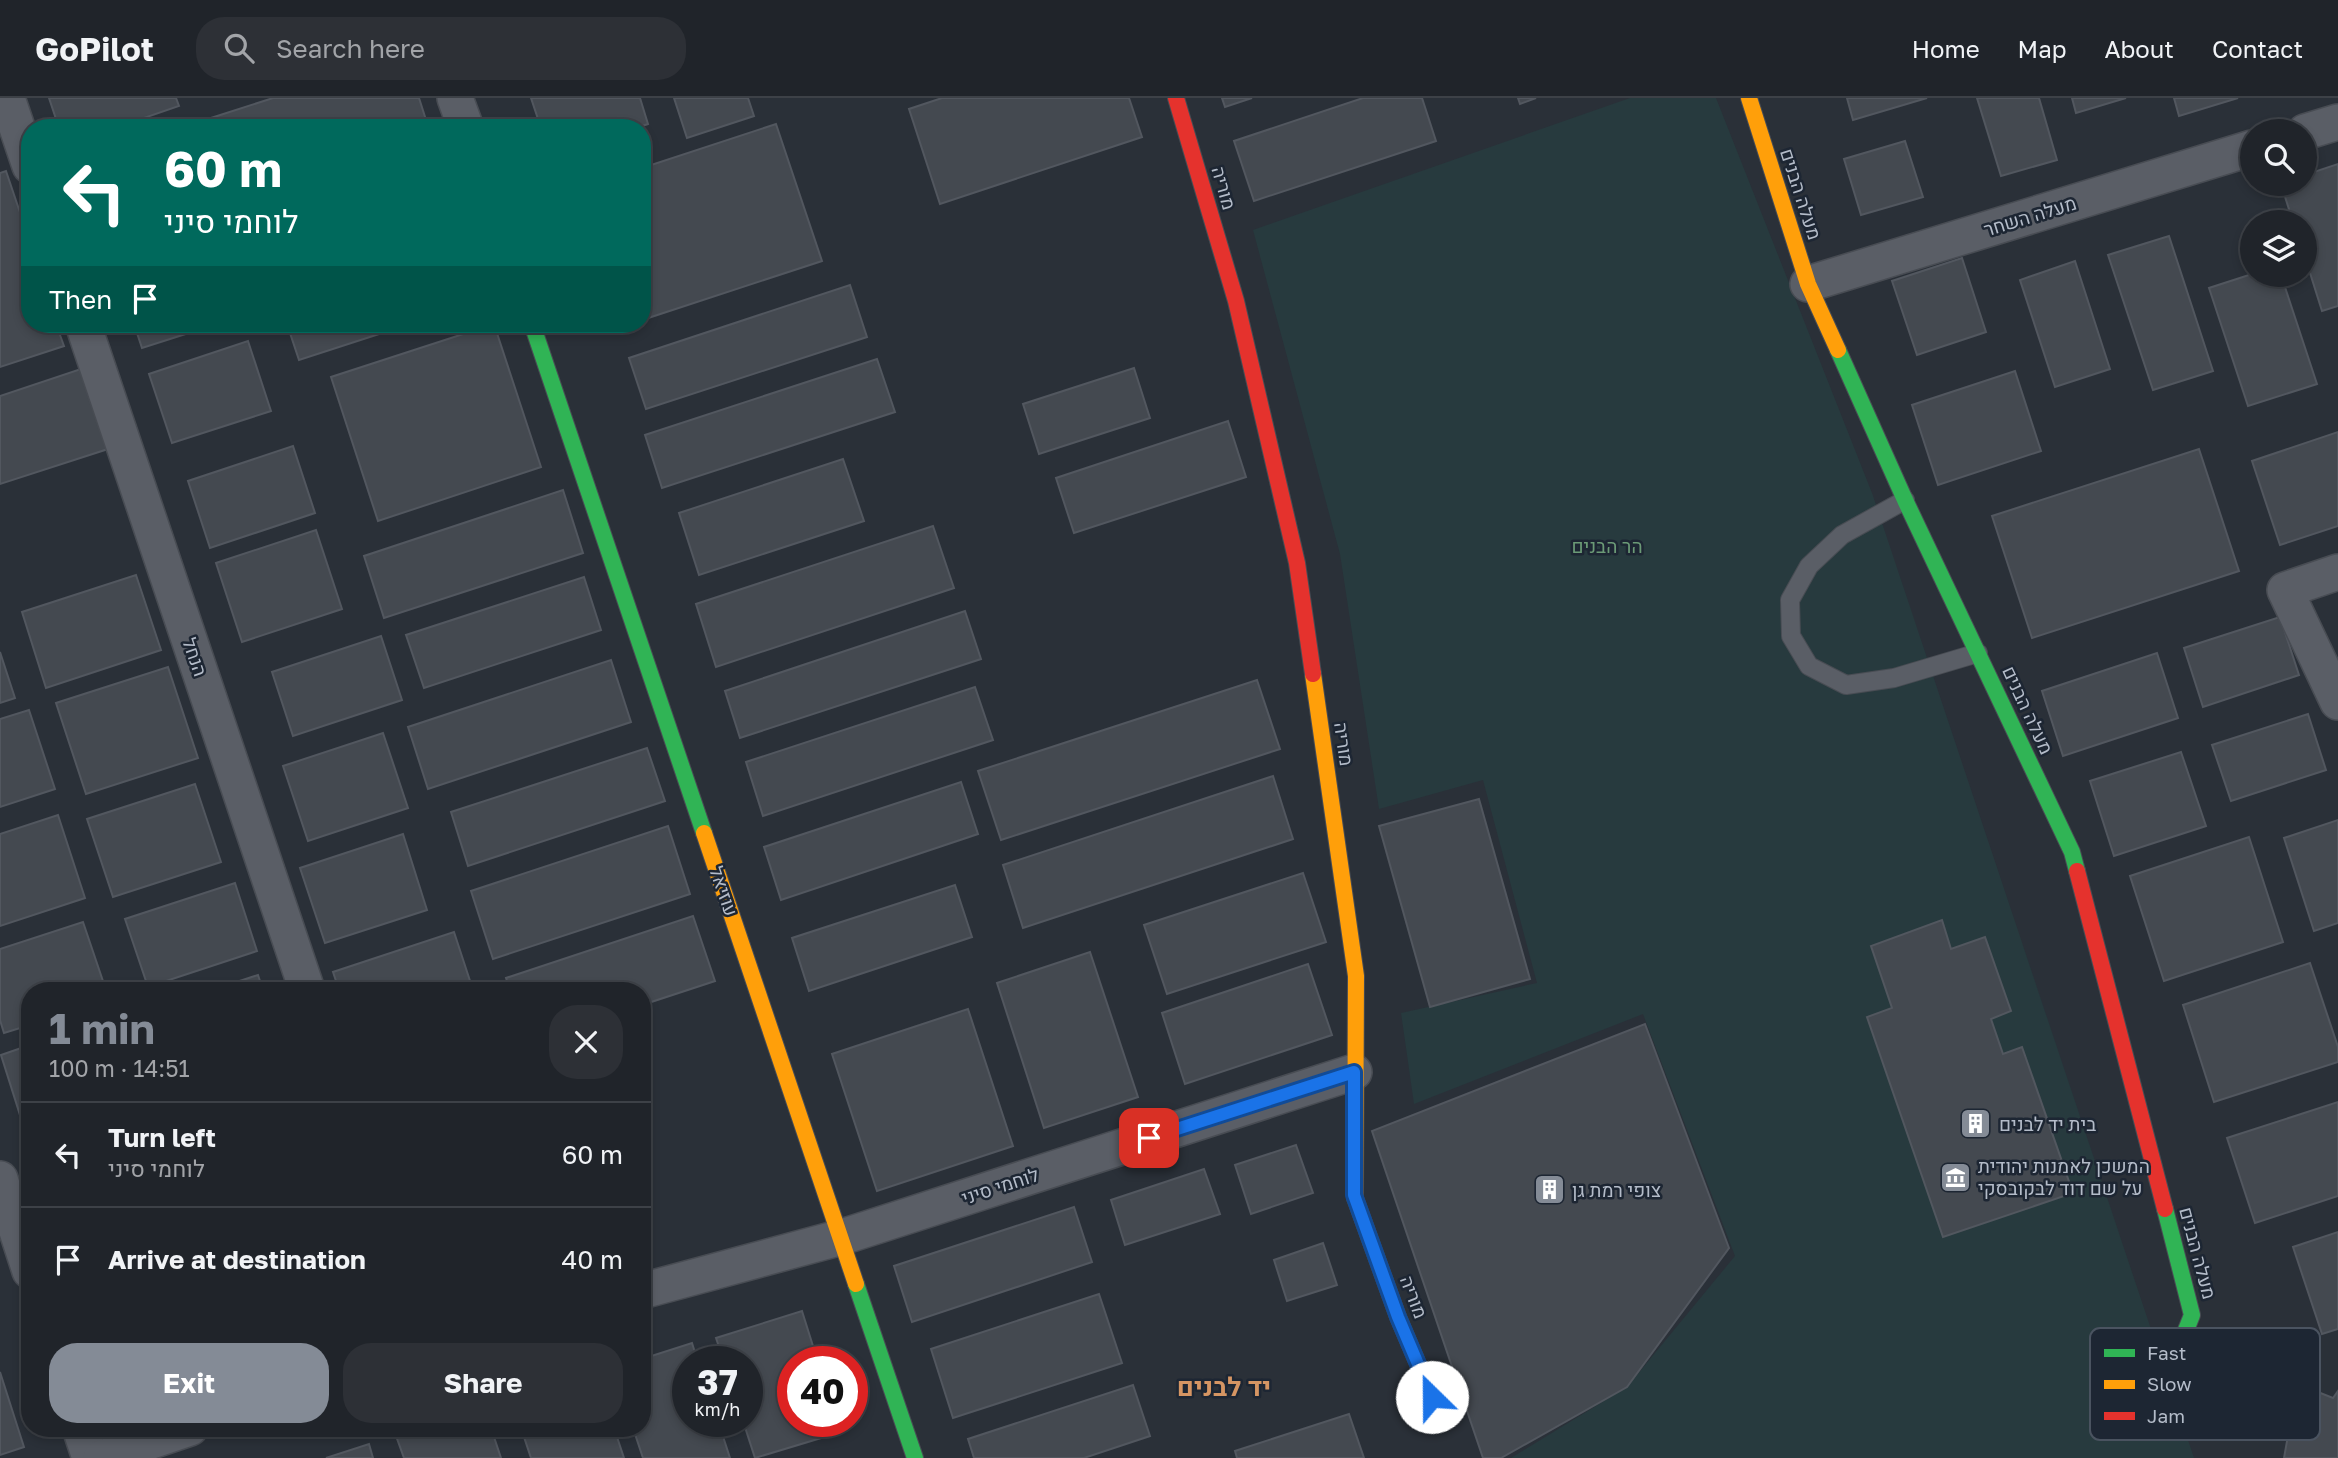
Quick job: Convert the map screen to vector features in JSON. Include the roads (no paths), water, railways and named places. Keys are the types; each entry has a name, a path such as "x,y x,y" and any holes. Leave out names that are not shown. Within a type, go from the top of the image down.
{"street":[{"path":"7,98 21,139"},
{"path":"456,98 463,119"},
{"name":"מוריה","path":"1176,98 1236,301 1297,563 1356,976 1354,1195 1398,1317 1432,1397"},
{"name":"מעלה הבנים","path":"1749,98 1808,284 1905,500 2072,852 2192,1315 2187,1328"},
{"path":"2317,128 2338,122"},
{"name":"מעלה השחר","path":"1808,284 2240,152"},
{"name":"הנחל","path":"86,333 304,982"},
{"name":"עוזיאל","path":"535,333 915,1458"},
{"path":"2338,572 2286,590 2338,702"},
{"name":"לוחמי סיני","path":"651,1289 842,1237 1354,1072"},
{"path":"0,1178 21,1243"},
{"path":"83,1437 90,1458"},
{"path":"101,1458 163,1437"}],"lane":[{"path":"1905,500 1842,535 1809,566 1790,600 1791,636 1809,666 1846,685 1894,678 1978,653"}],"place":[{"name":"בית יד לבנים","path":"1976,1124"},
{"name":"המשכן לאמנות יהודית על שם דוד לבקובסקי","path":"1955,1177"},
{"name":"צופי רמת גן","path":"1549,1190"}],"district":[{"name":"יד לבנים","path":"1224,1387"}],"park label":[{"name":"הר הבנים","path":"1607,546"}]}
